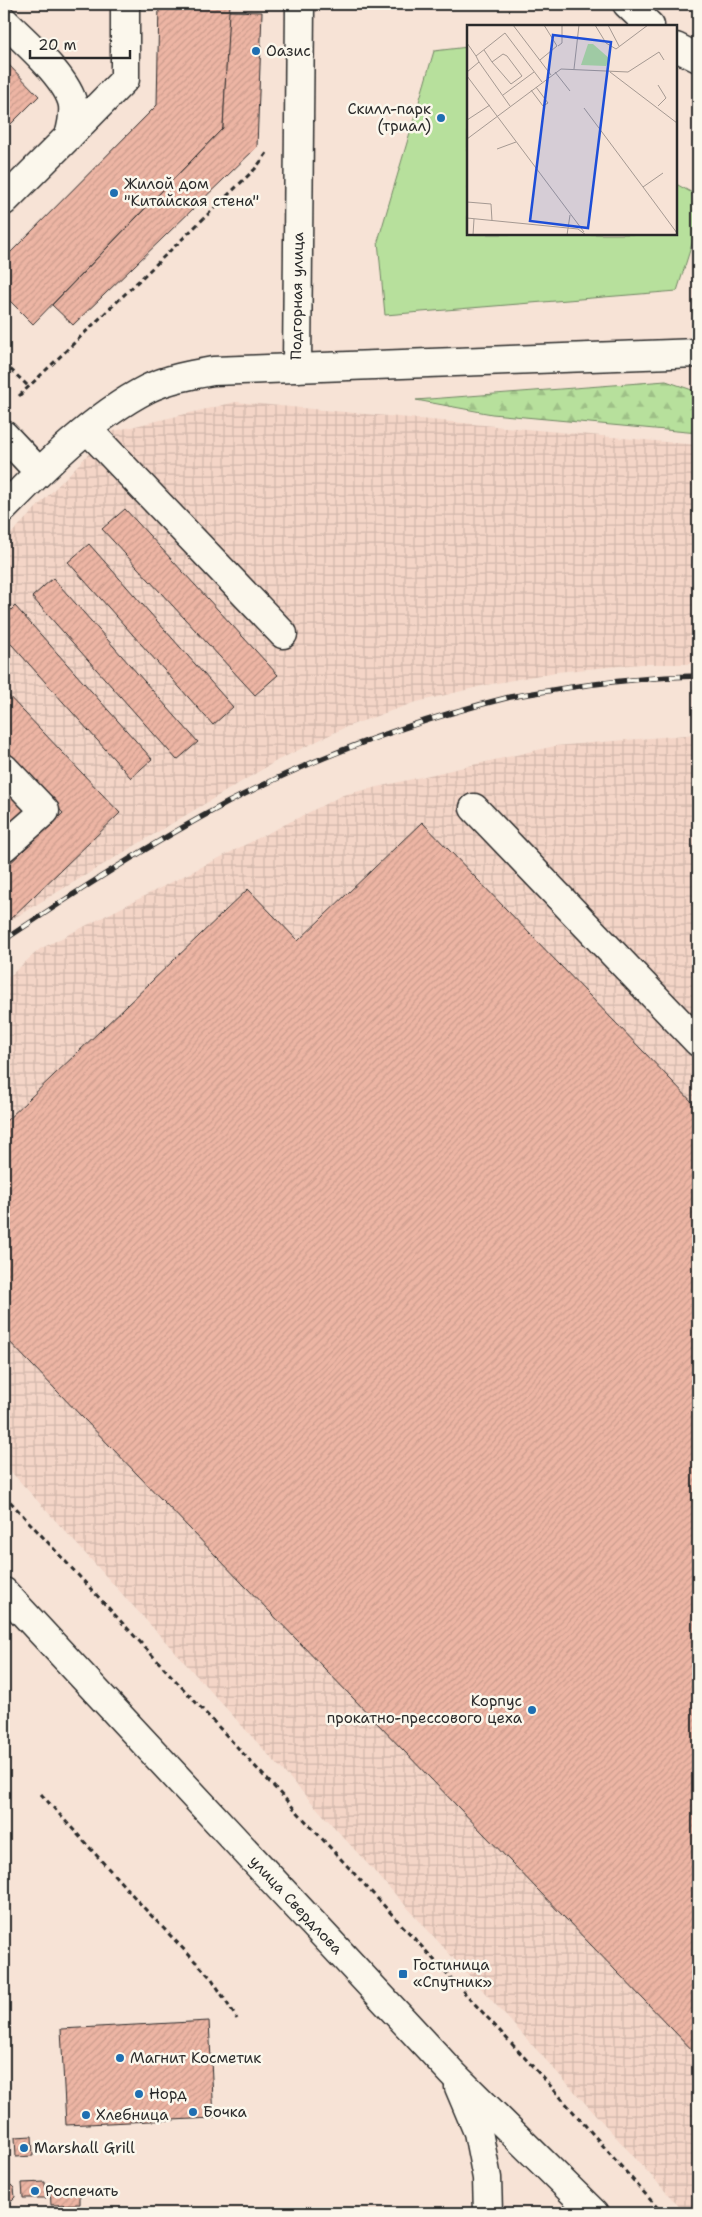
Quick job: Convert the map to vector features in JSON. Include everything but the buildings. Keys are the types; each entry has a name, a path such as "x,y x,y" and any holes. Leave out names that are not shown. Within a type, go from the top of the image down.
{"street":[{"path":"4,200 125,79 126,4"},
{"name":"Подгорная улица","path":"4,508 39,472 88,430 109,413 147,389 178,377 213,371 296,368 300,4"},
{"path":"627,4 649,25"},
{"path":"4,21 67,88 72,105 73,124 69,136"},
{"path":"677,48 690,56 698,58"},
{"path":"296,368 698,353"},
{"path":"88,430 284,634"},
{"path":"4,435 39,472"},
{"path":"4,768 45,811 4,846"},
{"path":"474,808 698,1042"},
{"name":"улица Свердлова","path":"4,1592 455,2076 594,2213"},
{"path":"455,2076 478,2132 487,2178 488,2213"}],"path":[{"path":"19,396 255,169 270,146"},
{"path":"4,363 29,387"},
{"path":"4,1495 548,2083 662,2213"},
{"path":"41,1794 146,1910 212,1979 237,2019"}],"shaded area":[{"path":"236,402 698,445 698,664 640,664 556,672 486,685 413,703 346,727 278,760 4,924 4,541 110,432"},
{"name":"Корпус прокатно-прессового цеха","path":"698,734 698,2213 685,2213 4,1464 4,981 40,949 343,795 555,746"}],"green space":[{"name":"Скилл-парк (триал)","path":"467,47 467,235 677,235 677,185 698,196 698,225 677,291 385,315 378,241 434,51"},
{"path":"666,381 698,392 698,433 492,414 416,400"}],"railway":[{"path":"4,940 114,869 227,803 295,770 365,742 437,717 510,697 611,682 698,676"}],"place":[{"name":"Оазис","path":"256,51"},
{"name":"Скилл-парк (триал)","path":"441,118"},
{"name":"Жилой дом \"Китайская стена\"","path":"114,193"},
{"name":"Корпус прокатно-прессового цеха","path":"532,1710"},
{"name":"Гостиница «Спутник»","path":"403,1974"},
{"name":"Магнит Косметик","path":"120,2058"},
{"name":"Норд","path":"139,2094"},
{"name":"Бочка","path":"193,2112"},
{"name":"Хлебница","path":"86,2115"},
{"name":"Marshall Grill","path":"24,2148"},
{"name":"Роспечать","path":"35,2191"}]}
